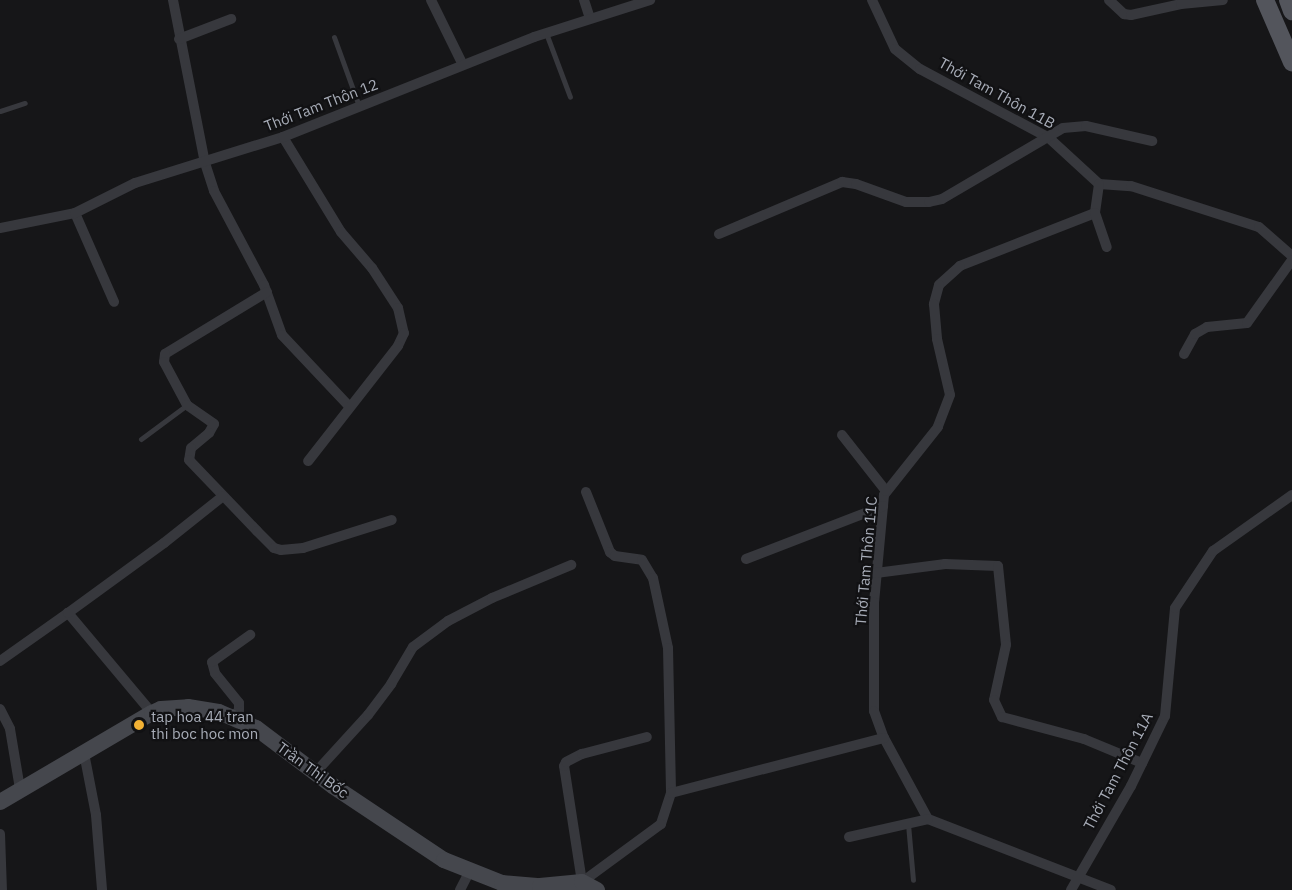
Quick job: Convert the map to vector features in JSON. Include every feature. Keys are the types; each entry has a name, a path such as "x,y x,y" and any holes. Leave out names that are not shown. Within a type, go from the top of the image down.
{"main road":[{"path":"1265,0 1292,62"},
{"path":"1288,0 1292,10"}],"street":[{"path":"173,0 179,39 214,191 267,292 282,335 349,406"},
{"path":"431,0 463,65"},
{"path":"584,0 590,18"},
{"name":"Thới Tam Thôn 12","path":"0,228 75,213 135,183 206,163 283,136 546,33 650,0"},
{"name":"Thới Tam Thôn 11B","path":"872,0 895,49 920,69 1049,138 1099,184"},
{"path":"1109,0 1124,14 1131,15 1202,1 1223,0"},
{"path":"179,39 231,19"},
{"path":"719,234 842,182 856,184 906,202 929,202 942,199 1049,138 1058,129 1086,126 1152,141"},
{"path":"283,136 341,232 372,268 398,308 404,333 398,346 308,461"},
{"path":"1107,247 1095,213 1099,184 1131,186 1259,227 1292,258 1247,323 1207,327 1196,334 1184,354"},
{"path":"75,213 114,302"},
{"name":"Thới Tam Thôn 11C","path":"928,819 884,738 874,711 874,602 886,491 938,427 950,395 937,339 934,304 939,285 960,266 1095,213"},
{"path":"267,292 165,354 164,362 187,405 214,424 209,433 191,448 189,460 274,548 281,550 309,547 392,520"},
{"path":"842,435 886,491"},
{"path":"586,492 610,552 615,556 642,560 653,578 668,648 671,793 661,824 590,886 564,766 566,762 582,754 647,736"},
{"name":"Thới Tam Thôn 11A","path":"1071,890 1142,764 1165,716 1175,608 1213,551 1292,495"},
{"path":"0,661 164,543 223,496"},
{"path":"746,559 883,506"},
{"path":"876,573 945,564 998,566 1006,645 994,700 1002,717 1084,738 1142,764"},
{"path":"315,773 368,715 391,684 413,646 448,621 492,598 571,565"},
{"path":"68,613 152,713"},
{"path":"233,717 239,710 239,703 215,673 212,662 250,635"},
{"name":"Trần Thị Bốc","path":"0,802 152,713 161,709 188,707 219,712 256,728 315,773 444,860 502,883 590,886"},
{"path":"0,709 10,729 20,789"},
{"path":"671,793 884,738"},
{"path":"84,753 96,815 102,890"},
{"path":"849,837 928,819 1006,852 1078,876 1111,890"},
{"path":"0,834 2,890"},
{"path":"460,890 470,870"}],"lane":[{"path":"546,33 570,97"},
{"path":"334,37 359,106"},
{"path":"0,111 25,103"},
{"path":"141,439 187,405"},
{"path":"908,824 913,880"}],"place":[{"name":"tap hoa 44 tran thi boc hoc mon","path":"139,725"}]}
